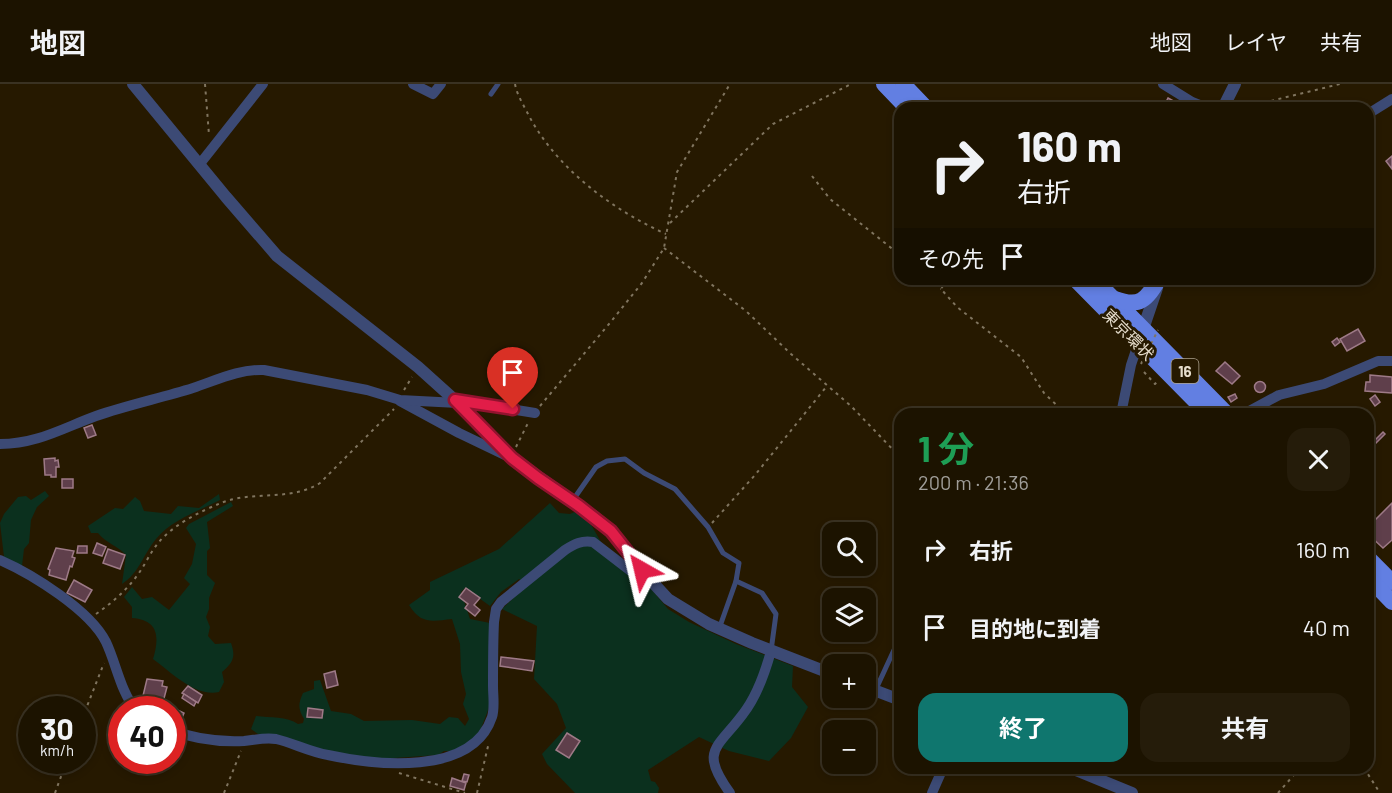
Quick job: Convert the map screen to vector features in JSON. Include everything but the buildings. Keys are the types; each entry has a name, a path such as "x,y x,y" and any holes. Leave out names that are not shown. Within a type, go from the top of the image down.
{"highway":[{"path":"884,84 902,102"},
{"path":"903,84 920,102"},
{"name":"東京環状","path":"1083,285 1146,334 1221,408"},
{"name":"東京環状","path":"1100,285 1146,334 1203,408"},
{"path":"1115,299 1136,303 1145,299 1155,285"},
{"path":"1374,564 1392,582"},
{"path":"1374,583 1392,602"}],"street":[{"path":"134,84 277,256 418,367 512,458 611,531 668,599 719,629 822,670"},
{"path":"200,165 263,84"},
{"path":"413,84 433,94 441,84"},
{"path":"1163,84 1192,102"},
{"path":"1225,102 1235,84"},
{"path":"1374,110 1392,99"},
{"path":"1121,408 1129,371 1146,334 1158,285"},
{"path":"1255,408 1279,395 1324,384 1378,361 1392,361"},
{"path":"0,444 45,438 97,416 253,369 367,390 400,400 459,433 512,458"},
{"path":"400,400 456,402 535,413"},
{"path":"186,734 212,740 245,741 266,738 328,755 388,764 445,758 459,753 480,736 489,723 494,709 493,645 496,609 501,602 576,543 593,542 632,572 642,570"},
{"path":"0,560 40,581 88,619 104,638 127,696"},
{"path":"730,793 717,775 714,758 718,742 743,715 756,693 771,651"},
{"path":"876,691 894,698"},
{"path":"932,793 940,774"},
{"path":"1085,774 1128,792"}],"lane":[{"path":"491,94 498,84"},
{"path":"572,501 596,467 607,460 625,459 675,489 708,527 723,553 738,563 736,581 719,629"},
{"path":"736,581 762,593 776,614 771,651"},
{"path":"876,679 894,647"}],"path":[{"path":"205,84 209,137 214,147"},
{"path":"515,84 543,141 564,165 584,184 649,226 666,234"},
{"path":"512,458 522,432 535,413 642,283 664,248 677,172 730,84"},
{"path":"670,223 773,124 851,84"},
{"path":"1266,102 1340,84"},
{"path":"812,176 830,199 894,250"},
{"path":"664,248 746,311 851,406 894,452"},
{"path":"936,285 957,307 1021,357 1044,393 1060,408"},
{"path":"941,289 943,285"},
{"path":"1141,364 1146,334"},
{"path":"88,619 119,597 140,571 160,540 169,532 223,502 242,498 297,494 320,483 400,400 418,367"},
{"path":"708,527 827,386"},
{"path":"91,696 110,652"},
{"path":"477,793 490,738"},
{"path":"224,793 245,741"},
{"path":"388,764 393,770 405,776 465,793"},
{"path":"55,793 62,774"},
{"path":"1278,793 1295,774"},
{"path":"1368,774 1380,793"}],"green space":[{"path":"45,491 49,496 37,507 31,520 29,543 24,549 22,566 4,557 0,523 4,514 18,497 26,496 31,500"},
{"path":"219,494 220,500 177,521 162,532 133,575 122,584 126,555 98,533 91,533 88,526 115,508 123,509 135,497 140,501 144,511 171,514 178,506 199,508"},
{"path":"231,502 233,506 207,522 210,548 207,551 207,575 215,583 209,598 206,617 210,627 208,636 215,644 231,643 233,652 231,663 222,672 224,682 219,692 210,693 184,683 153,659 156,643 155,631 147,622 132,618 132,607 124,597 132,587 142,599 152,597 169,610 190,584 184,578 192,564 196,544 186,528 189,524"},
{"path":"550,503 559,513 570,514 579,510 586,516 601,542 641,577 668,609 689,622 736,644 793,666 792,687 808,707 791,738 769,761 729,751 699,737 648,770 651,781 655,782 659,788 658,793 575,793 547,764 542,754 566,728 557,704 534,679 537,626 502,609 527,585 519,579 501,592 490,606 465,588 461,592 470,619 490,623 490,704 478,736 454,751 444,751 438,755 380,759 326,751 271,734 258,734 251,729 256,716 284,718 298,724 303,723 304,719 299,706 301,697 303,693 314,689 314,681 320,680 331,711 351,714 364,721 412,720 440,724 449,717 458,718 465,726 469,719 463,704 466,694 461,672 460,644 452,619 433,621 423,619 409,605 430,590 430,582 499,549"}],"route":[{"path":"513,409 455,400 512,458 611,531 642,570"}]}
